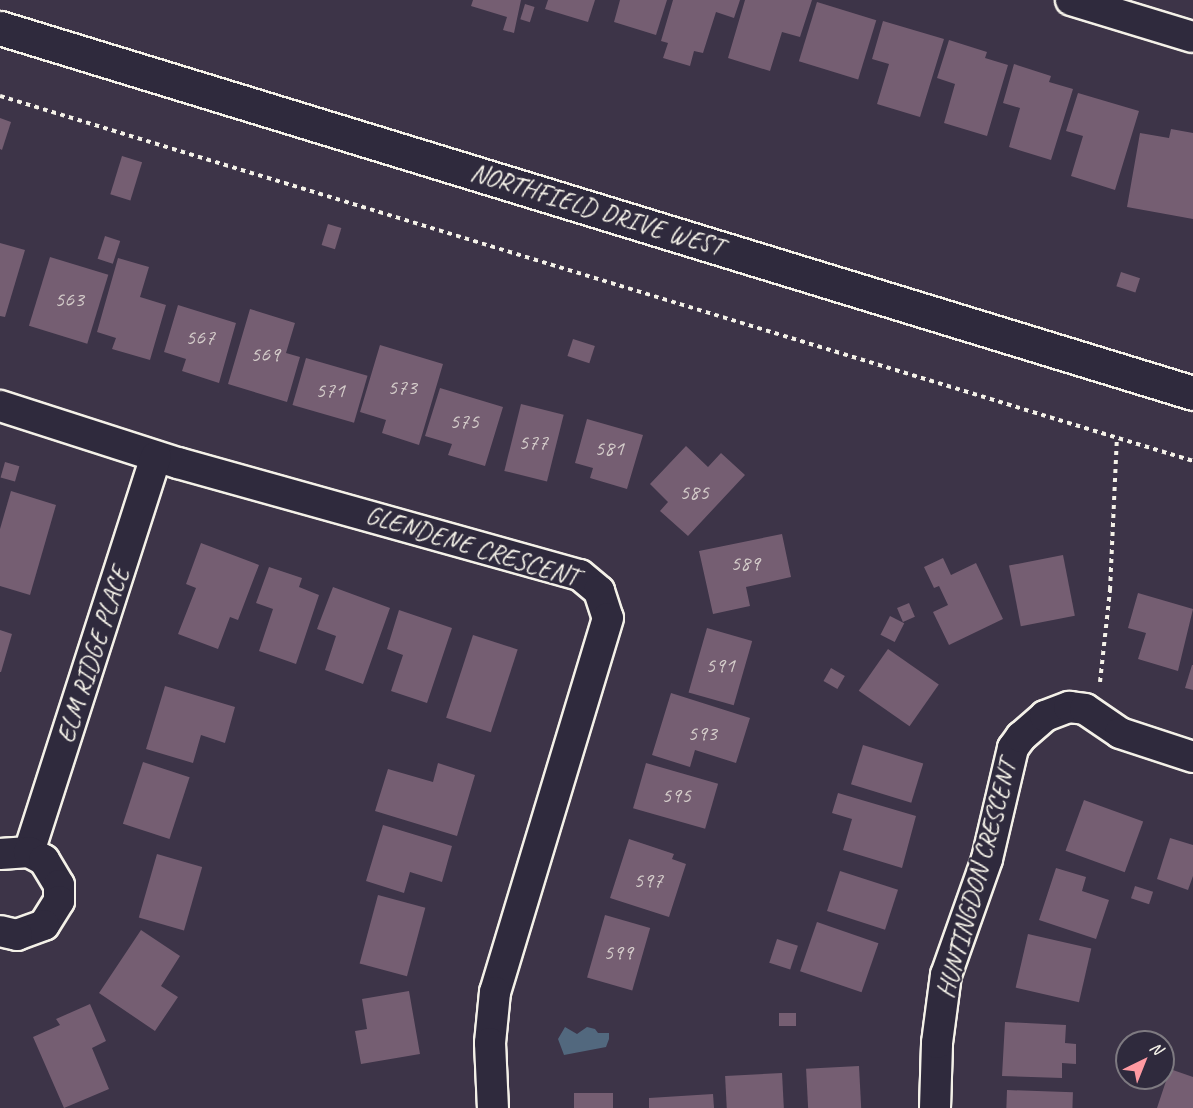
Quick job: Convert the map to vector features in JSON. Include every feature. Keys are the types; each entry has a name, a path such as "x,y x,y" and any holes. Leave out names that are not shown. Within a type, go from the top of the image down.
{"main road":[{"name":"NORTHFIELD DRIVE WEST","path":"0,28 1193,393"}],"street":[{"path":"1071,0 1193,38"},
{"name":"GLENDENE CRESCENT","path":"0,406 156,457 580,575 599,591 608,618 495,992 490,1043 493,1108"},
{"name":"ELM RIDGE PLACE","path":"0,931 31,933 44,925 59,901 54,872 14,853 156,457"},
{"name":"HUNTINGDON CRESCENT","path":"935,1108 937,1043 946,975 987,859 1013,748 1045,716 1069,707 1085,709"},
{"path":"1085,709 1120,733 1193,757"}],"path":[{"path":"0,96 1193,461"},
{"path":"1085,709 1101,680 1110,590 1116,438"}],"water":[{"path":"565,1027 577,1034 587,1027 595,1029 598,1033 609,1033 606,1047 564,1055 558,1039"}],"building":[{"path":"473,0 521,0 514,33 503,30 507,17 471,6"},
{"path":"548,0 595,0 588,22 545,9"},
{"path":"620,0 667,0 656,35 614,22"},
{"path":"673,0 740,0 734,18 716,12 703,53 694,51 690,66 663,58 668,43 661,41"},
{"path":"745,0 812,0 800,37 782,32 770,71 728,58"},
{"path":"817,2 876,20 858,79 799,61"},
{"path":"525,4 535,7 530,22 520,19"},
{"path":"883,21 944,39 920,117 877,104 889,64 872,59"},
{"path":"949,40 987,52 985,58 1008,65 987,136 944,123 955,84 937,78"},
{"path":"1014,64 1051,76 1049,82 1073,89 1051,160 1009,147 1020,108 1003,103"},
{"path":"1078,93 1139,111 1115,190 1071,176 1083,136 1066,131"},
{"path":"0,118 11,122 2,150 0,149"},
{"path":"1171,129 1193,133 1193,219 1127,207 1140,133 1169,138"},
{"path":"122,156 142,162 130,200 110,194"},
{"path":"328,224 341,228 335,249 322,245"},
{"path":"105,236 120,241 113,264 98,259"},
{"path":"0,243 25,250 5,317 0,316"},
{"path":"50,257 108,275 87,344 29,326"},
{"path":"118,258 149,267 140,297 166,305 150,360 112,349 116,338 97,332"},
{"path":"1121,272 1140,278 1135,292 1116,286"},
{"path":"178,305 236,323 219,383 182,371 186,359 164,352"},
{"path":"250,309 295,323 286,353 300,357 287,402 228,384"},
{"path":"573,339 595,346 589,363 567,356"},
{"path":"380,345 443,364 419,445 382,433 386,420 360,412"},
{"path":"306,358 368,376 354,423 292,405"},
{"path":"440,388 503,407 485,466 448,455 452,444 425,436"},
{"path":"521,404 564,415 547,482 504,471"},
{"path":"587,419 643,435 627,489 590,478 593,468 575,463"},
{"path":"686,446 708,467 721,453 745,475 688,536 660,511 668,502 650,484"},
{"path":"5,462 19,466 15,482 1,477"},
{"path":"11,491 56,505 30,595 0,586 0,529"},
{"path":"782,534 791,577 746,587 750,606 713,614 699,551"},
{"path":"201,543 259,565 238,620 230,617 218,649 178,634 196,588 186,584"},
{"path":"1063,555 1075,616 1021,626 1009,565"},
{"path":"943,558 951,575 976,563 1003,619 949,645 933,612 948,605 939,586 934,588 924,567"},
{"path":"269,567 302,578 299,587 319,595 296,664 259,651 273,609 256,603"},
{"path":"333,587 390,608 363,684 325,670 336,636 317,629"},
{"path":"1138,593 1193,609 1178,671 1138,659 1146,633 1128,628"},
{"path":"909,603 915,617 903,622 897,608"},
{"path":"399,610 452,628 427,703 391,691 403,655 387,649"},
{"path":"890,616 904,623 895,642 880,635"},
{"path":"707,628 752,641 734,705 689,692"},
{"path":"0,630 12,634 1,672 0,672"},
{"path":"473,635 518,650 491,732 446,718"},
{"path":"888,649 939,685 910,726 859,691"},
{"path":"1193,665 1193,690 1185,688"},
{"path":"831,668 845,676 837,689 824,681"},
{"path":"165,686 235,707 225,743 201,735 193,763 146,749"},
{"path":"671,693 750,718 736,763 695,750 690,767 652,755"},
{"path":"863,745 923,763 911,803 851,784"},
{"path":"143,762 190,777 170,839 123,824"},
{"path":"438,763 475,775 457,836 375,811 388,769 433,782"},
{"path":"646,763 718,784 705,829 633,808"},
{"path":"838,793 916,816 902,868 843,850 852,819 832,813"},
{"path":"1084,800 1143,822 1125,872 1066,851"},
{"path":"383,825 452,846 442,882 410,872 404,893 366,881"},
{"path":"1170,838 1193,845 1193,876 1188,890 1157,879"},
{"path":"629,839 674,854 672,859 686,864 669,917 610,898"},
{"path":"157,854 202,867 184,930 139,917"},
{"path":"1056,868 1086,877 1082,891 1109,900 1096,939 1039,920"},
{"path":"840,871 898,890 885,930 827,911"},
{"path":"1135,886 1153,892 1149,904 1131,898"},
{"path":"378,895 425,908 407,976 360,964"},
{"path":"605,915 650,928 632,990 587,977"},
{"path":"817,922 878,943 862,992 800,971"},
{"path":"141,930 180,956 161,986 178,997 155,1031 99,993"},
{"path":"1028,934 1091,949 1079,1002 1016,988"},
{"path":"777,939 798,946 790,970 769,963"},
{"path":"409,991 420,1054 361,1064 355,1031 367,1029 362,999"},
{"path":"90,1004 106,1041 92,1048 109,1089 64,1108 33,1037 60,1025 56,1019"},
{"path":"779,1013 796,1013 796,1026 779,1026"},
{"path":"1005,1022 1066,1025 1065,1043 1076,1044 1076,1064 1062,1063 1062,1078 1002,1076"},
{"path":"859,1066 861,1108 808,1108 806,1069"},
{"path":"1175,1071 1193,1077 1193,1108 1157,1108 1163,1090 1175,1090"},
{"path":"782,1073 784,1108 727,1108 725,1076"},
{"path":"1007,1090 1073,1092 1072,1108 1006,1108"},
{"path":"574,1093 613,1093 613,1108 574,1108"},
{"path":"713,1094 714,1108 649,1108 649,1098"}]}
